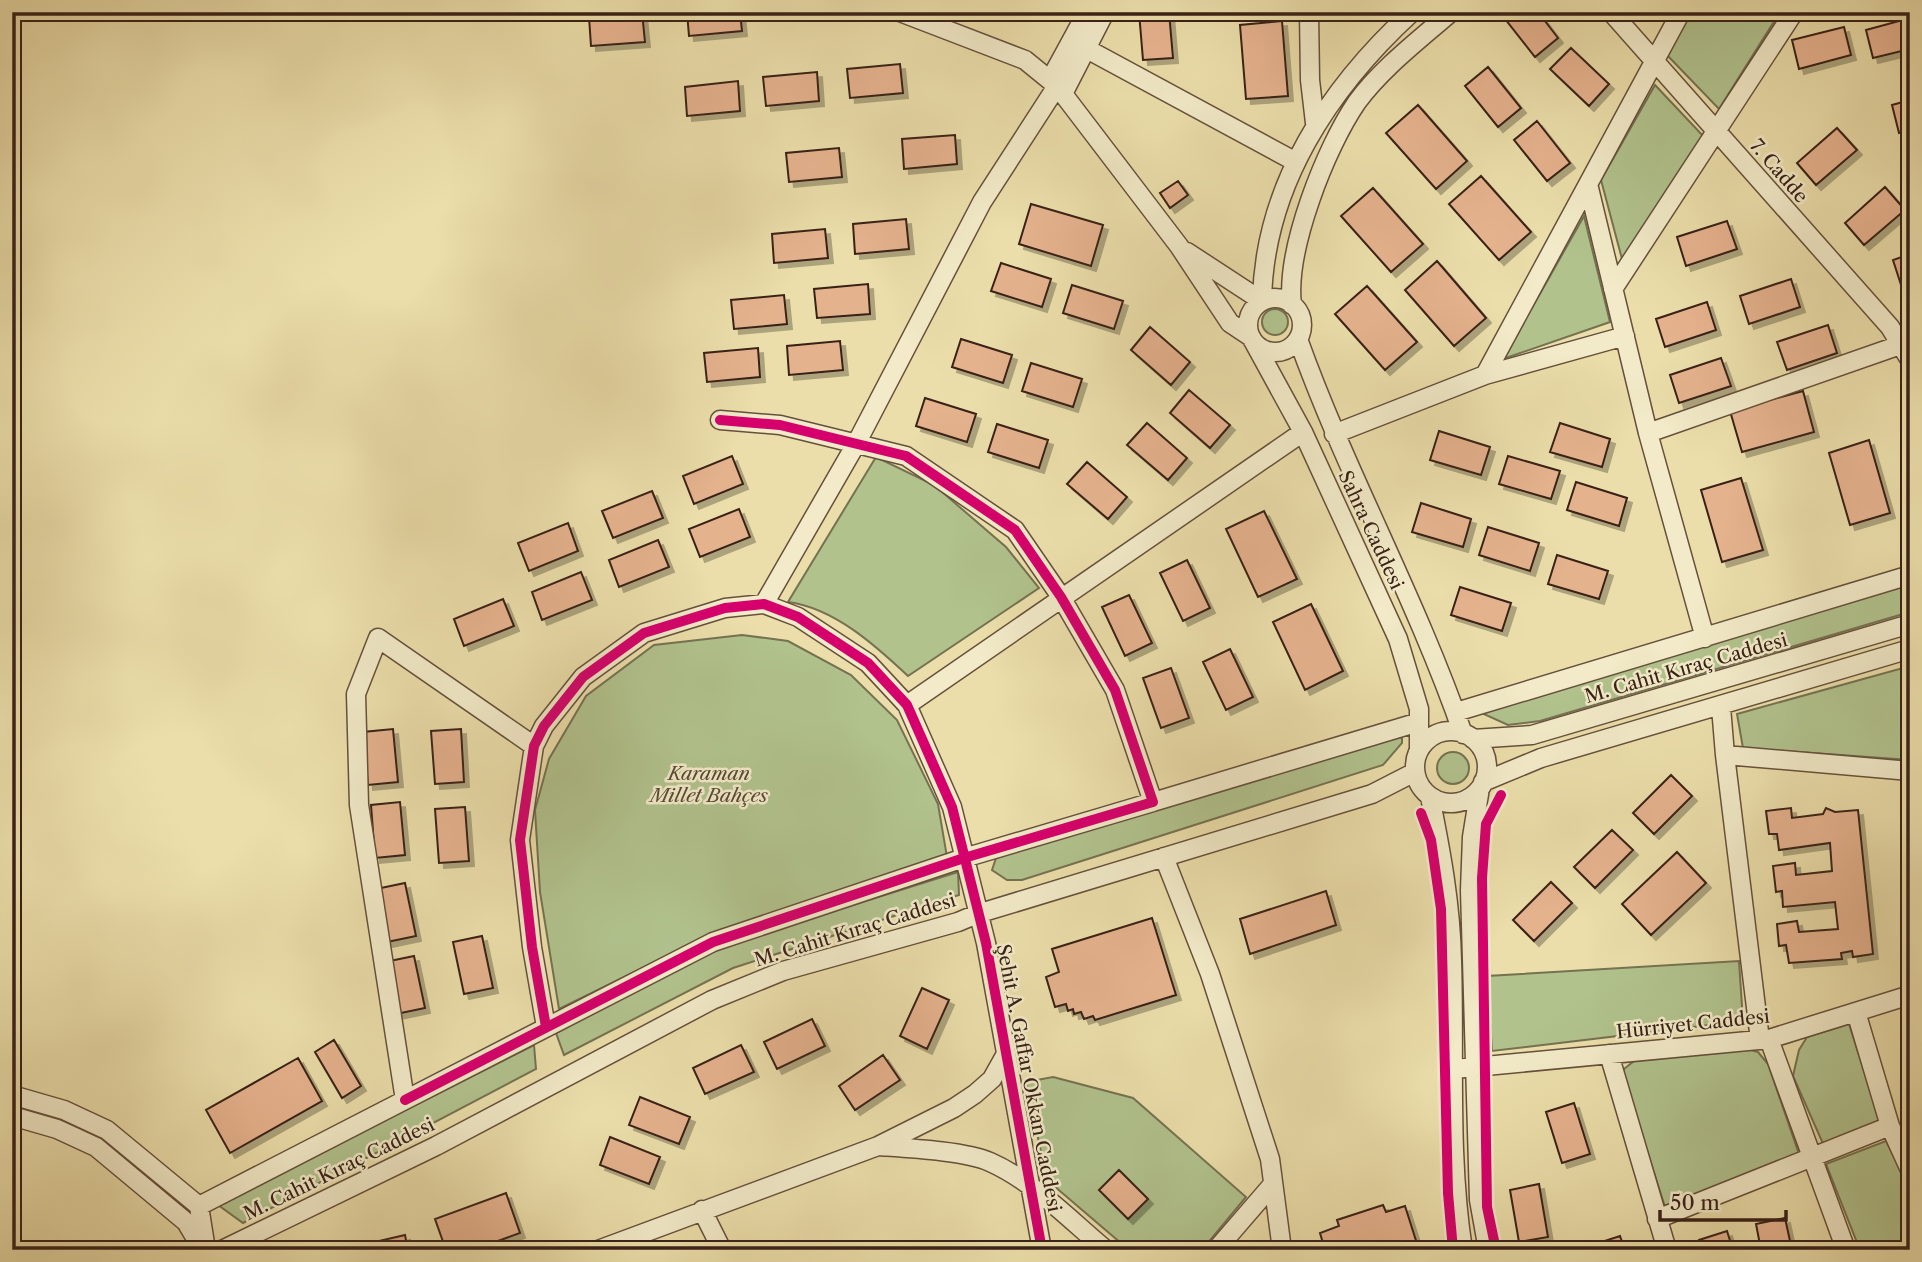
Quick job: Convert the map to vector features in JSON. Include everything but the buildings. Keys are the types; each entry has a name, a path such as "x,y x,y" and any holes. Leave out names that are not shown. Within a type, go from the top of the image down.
{"street":[{"path":"900,12 1025,60 1057,86 1179,246 1230,323 1251,337 1262,349 1278,352 1293,345 1298,339"},
{"path":"1057,86 1087,12"},
{"path":"546,1027 532,947 520,841 534,746 544,726 583,677 644,633 725,608 764,604 856,444 982,202 1057,86 1085,48 1105,12"},
{"path":"1309,12 1310,80 1315,123"},
{"path":"1262,301 1263,270 1275,220 1296,162 1315,123 1370,51 1412,12"},
{"name":"Sahra Caddesi","path":"1451,12 1391,65 1358,100 1332,142 1301,229 1291,292 1293,305 1301,321 1298,339 1334,434 1424,629 1468,736"},
{"name":"7. Cadde","path":"1611,12 1890,327 1906,352"},
{"path":"1485,375 1589,188 1681,12"},
{"path":"1613,289 1794,12"},
{"path":"1085,48 1296,162"},
{"path":"1589,188 1648,433 1704,638"},
{"path":"1179,246 1262,301"},
{"path":"1251,337 1248,321 1262,301 1278,299 1293,305"},
{"path":"1890,327 1910,322"},
{"path":"1334,434 1485,375 1625,336"},
{"name":"Sahra Caddesi","path":"1251,337 1303,432 1398,639 1419,709 1419,750"},
{"path":"1648,433 1906,352"},
{"path":"720,420 780,425 906,456 1015,530 1061,597 1115,690 1153,802"},
{"path":"907,705 1303,432"},
{"path":"1456,712 1910,575"},
{"name":"Şehit A. Gaffar Okkan Caddesi","path":"764,604 798,617 868,663 907,705 952,807 986,943 1042,1250"},
{"name":"M. Cahit Kıraç Caddesi","path":"1468,736 1532,736 1910,624"},
{"path":"405,1100 359,805 356,694 378,638 534,746"},
{"path":"1488,1250 1479,1200 1470,890 1472,836 1482,785 1485,757 1468,736 1443,732 1433,736 1419,750 1415,772 1423,790 1430,797 1451,803 1462,802 1482,785 1541,758 1721,708 1910,649"},
{"path":"1721,708 1725,755 1765,1039 1846,1250"},
{"path":"199,1206 713,942 964,858 1419,722"},
{"path":"1725,755 1910,771"},
{"name":"M. Cahit Kıraç Caddesi","path":"222,1250 436,1146 712,999 783,971 958,922 1373,794 1415,772"},
{"path":"1430,797 1444,865 1452,958 1454,1069 1463,1250"},
{"path":"1164,857 1210,974 1270,1160 1282,1250"},
{"name":"Hürriyet Caddesi","path":"1454,1069 1765,1039 1910,995"},
{"path":"1856,1012 1889,1126 1910,1170"},
{"path":"598,1250 878,1146 954,1108 975,1094 992,1079 1006,1054"},
{"path":"1609,1054 1667,1250"},
{"path":"12,1095 64,1110 107,1130 199,1206 205,1250"},
{"path":"12,1116 57,1129 96,1147 186,1222 205,1250"},
{"path":"1657,1219 1889,1126"},
{"path":"878,1146 989,1161 1033,1189 1106,1250"},
{"path":"1216,1250 1273,1184"},
{"path":"702,1210 722,1250"}],"green space":[{"path":"1688,12 1780,12 1719,109 1666,54"},
{"path":"1655,85 1706,139 1622,259 1601,180"},
{"path":"1584,216 1610,322 1503,359"},
{"path":"1275,309 1284,313 1288,322 1284,331 1275,335 1266,331 1262,322 1266,313"},
{"path":"876,457 934,485 1006,547 1039,588 908,676 882,652 837,620 822,612 788,602"},
{"path":"1910,580 1910,612 1540,721 1508,725 1477,711"},
{"name":"Karaman Millet Bahçes","path":"742,635 788,641 851,675 897,720 938,804 947,857 706,937 559,1009 540,892 535,810 549,759 586,696 654,645"},
{"path":"1910,666 1910,760 1743,748 1737,714"},
{"path":"1395,737 1402,738 1402,743 1383,765 1022,880 1007,880 992,870 996,858"},
{"path":"1453,752 1464,757 1469,768 1464,779 1453,784 1442,779 1437,768 1442,757"},
{"path":"958,872 959,895 733,968 564,1055 556,1033 719,947"},
{"path":"1739,961 1743,1021 1492,1051 1487,976"},
{"path":"1849,1024 1880,1121 1824,1146 1793,1076 1799,1050 1807,1037"},
{"path":"534,1045 536,1069 243,1223 218,1205"},
{"path":"1747,1049 1758,1052 1768,1064 1799,1154 1665,1207 1623,1076 1624,1069 1634,1061"},
{"path":"1053,1077 1133,1098 1246,1197 1202,1250 1129,1250 1047,1180 1026,1082"},
{"path":"1886,1141 1910,1188 1910,1250 1860,1250 1826,1164"}],"cycle path":[{"path":"405,1100 713,942 964,858 1153,802 1115,690 1061,597 1015,530 906,456 780,425 720,420"},
{"path":"546,1027 532,947 520,840 534,746 544,726 583,677 644,633 725,608 764,604 798,617 868,663 907,705 952,807 986,943 1042,1250"},
{"path":"1496,1250 1487,1207 1482,878 1486,824 1501,795"},
{"path":"1421,813 1431,840 1441,909 1448,1193 1453,1250"}]}
